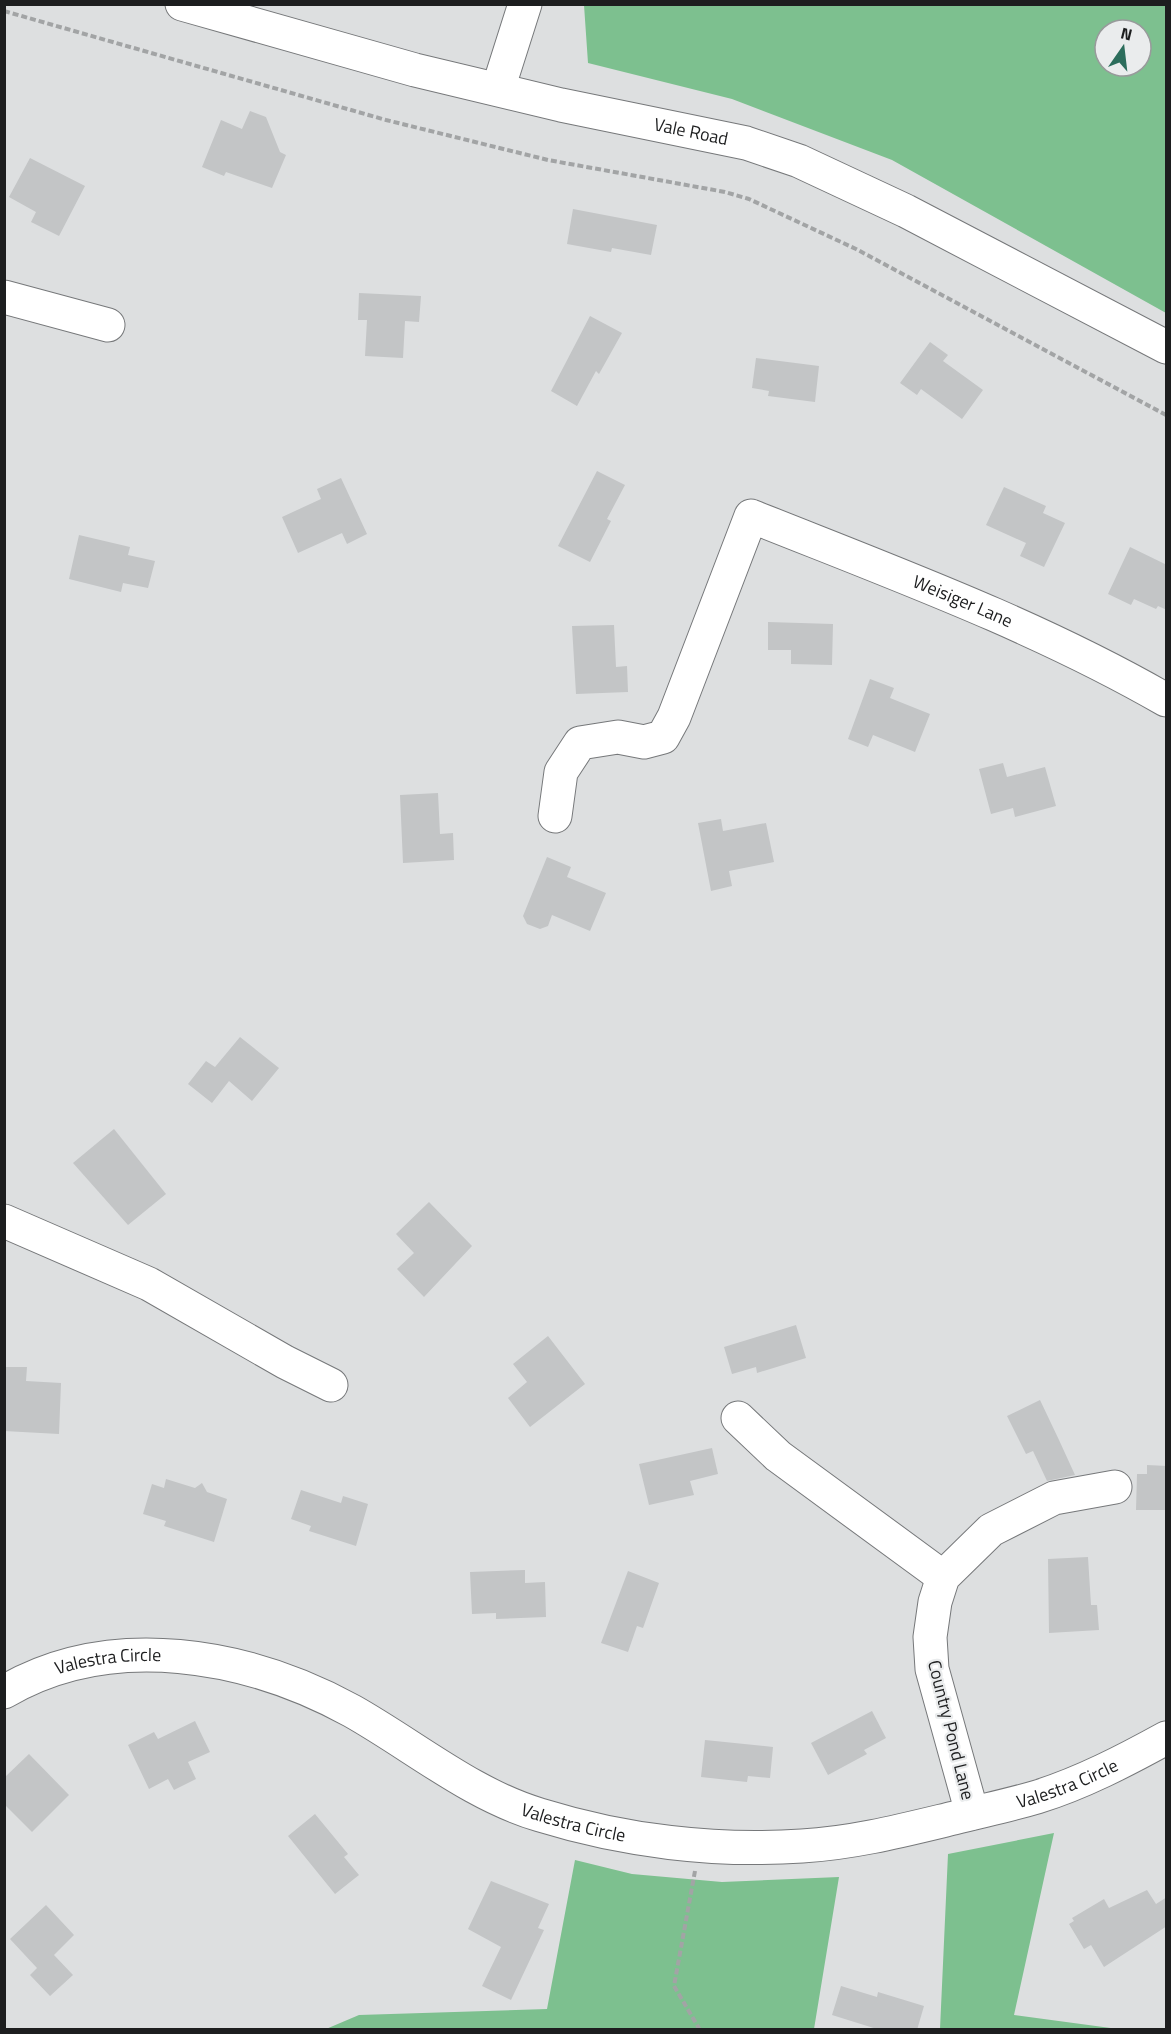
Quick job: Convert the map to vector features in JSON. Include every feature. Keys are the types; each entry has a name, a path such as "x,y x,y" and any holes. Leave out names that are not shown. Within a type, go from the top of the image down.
{"street":[{"name":"Vale Road","path":"182,4 415,70 746,143 799,161 906,211 1167,347"},
{"path":"498,89 525,4"},
{"path":"4,297 108,325"},
{"name":"Weisiger Lane","path":"555,816 561,772 580,743 618,737 644,742 663,737 674,717 751,516 921,584 1060,646 1167,700"},
{"path":"4,1221 149,1284 285,1362 331,1385"},
{"path":"738,1418 778,1456 943,1577 991,1530 1054,1498 1115,1487"},
{"name":"Country Pond Lane","path":"943,1577 935,1602 930,1637 932,1669 972,1813"},
{"name":"Valestra Circle","path":"4,1692 56,1668 132,1654 170,1655 227,1664 300,1686 351,1711 466,1781 501,1800 528,1811 594,1830 698,1845 747,1849 805,1846 880,1836 1040,1796 1127,1760 1167,1738"}],"path":[{"path":"4,11 386,120 548,160 725,192 749,200 856,249 1167,415"},
{"path":"698,1845 692,1893 674,1986 700,2030"}],"green space":[{"path":"584,5 1166,5 1166,313 892,160 732,99 588,63"},
{"path":"1054,1833 1014,2015 1118,2029 940,2029 948,1854"},
{"path":"575,1860 632,1874 722,1882 839,1877 814,2029 326,2029 359,2015 547,2009"}],"building":[{"path":"250,111 266,117 280,152 286,155 272,188 226,172 224,176 202,167 221,120 242,129"},
{"path":"30,158 85,186 59,236 31,222 36,212 9,197"},
{"path":"573,209 657,225 651,255 612,248 611,252 567,244"},
{"path":"359,293 421,296 419,322 405,321 403,358 365,356 367,320 358,320"},
{"path":"590,316 622,333 599,374 596,371 577,406 551,391"},
{"path":"930,342 948,355 943,361 983,390 962,419 921,389 917,395 900,383"},
{"path":"756,358 819,366 815,402 768,396 769,391 752,388"},
{"path":"597,471 625,485 607,519 611,521 590,562 558,546"},
{"path":"341,478 367,534 347,544 342,533 298,553 282,517 321,499 317,489"},
{"path":"1004,487 1046,506 1043,513 1065,523 1044,567 1020,556 1026,543 986,525"},
{"path":"79,535 130,547 128,555 155,561 148,588 123,583 121,592 69,579"},
{"path":"1130,547 1167,565 1167,610 1158,606 1156,609 1134,599 1131,605 1108,594"},
{"path":"768,622 833,624 832,665 791,664 791,650 768,650"},
{"path":"614,625 616,667 627,666 628,692 576,694 572,626"},
{"path":"870,679 894,688 890,698 930,714 915,752 873,735 868,747 848,739"},
{"path":"1003,763 1007,777 1045,767 1056,806 1015,817 1013,808 991,814 979,769"},
{"path":"438,793 440,834 453,833 454,860 403,863 400,795"},
{"path":"721,819 723,831 766,823 774,862 729,871 732,886 711,891 698,823"},
{"path":"547,857 571,867 567,877 606,893 590,931 552,915 548,926 540,929 527,924 523,916"},
{"path":"240,1037 279,1068 252,1101 229,1081 212,1103 188,1084 206,1061 215,1067"},
{"path":"114,1129 166,1194 128,1225 73,1163"},
{"path":"429,1202 472,1246 424,1297 397,1269 414,1253 396,1234"},
{"path":"796,1325 806,1358 757,1373 756,1367 732,1374 724,1347"},
{"path":"548,1336 585,1384 530,1427 508,1398 527,1382 513,1364"},
{"path":"4,1367 27,1367 26,1381 61,1383 59,1434 4,1431"},
{"path":"1040,1400 1075,1475 1047,1481 1033,1451 1026,1454 1007,1416"},
{"path":"712,1448 718,1474 690,1481 694,1495 649,1505 639,1464"},
{"path":"1147,1465 1167,1466 1167,1510 1136,1510 1137,1474 1147,1474"},
{"path":"166,1479 195,1488 202,1483 207,1492 227,1499 214,1542 164,1526 166,1521 143,1514 152,1484 164,1488"},
{"path":"301,1490 341,1503 343,1496 368,1504 356,1546 309,1531 311,1526 291,1519"},
{"path":"1088,1557 1091,1605 1097,1605 1099,1630 1049,1633 1048,1559"},
{"path":"525,1570 525,1583 545,1582 546,1617 496,1619 496,1613 472,1614 470,1572"},
{"path":"628,1571 659,1583 643,1628 637,1626 628,1652 601,1643"},
{"path":"872,1711 886,1738 864,1750 867,1754 828,1775 811,1743"},
{"path":"195,1721 210,1752 188,1762 196,1779 174,1790 168,1779 149,1789 128,1745 154,1732 158,1739"},
{"path":"705,1740 773,1747 770,1778 748,1776 747,1782 701,1777"},
{"path":"29,1754 69,1795 32,1832 4,1804 4,1778"},
{"path":"315,1814 348,1854 344,1857 359,1875 335,1894 288,1836"},
{"path":"491,1881 549,1904 538,1928 544,1930 511,2000 482,1986 501,1947 468,1929"},
{"path":"1147,1890 1156,1904 1167,1897 1167,1926 1104,1967 1091,1945 1084,1949 1069,1924 1074,1921 1072,1918 1104,1899 1109,1908"},
{"path":"46,1905 74,1935 54,1955 73,1975 50,1996 30,1975 37,1968 10,1939"},
{"path":"841,1986 877,1997 878,1992 924,2006 917,2030 880,2030 832,2015"}]}
